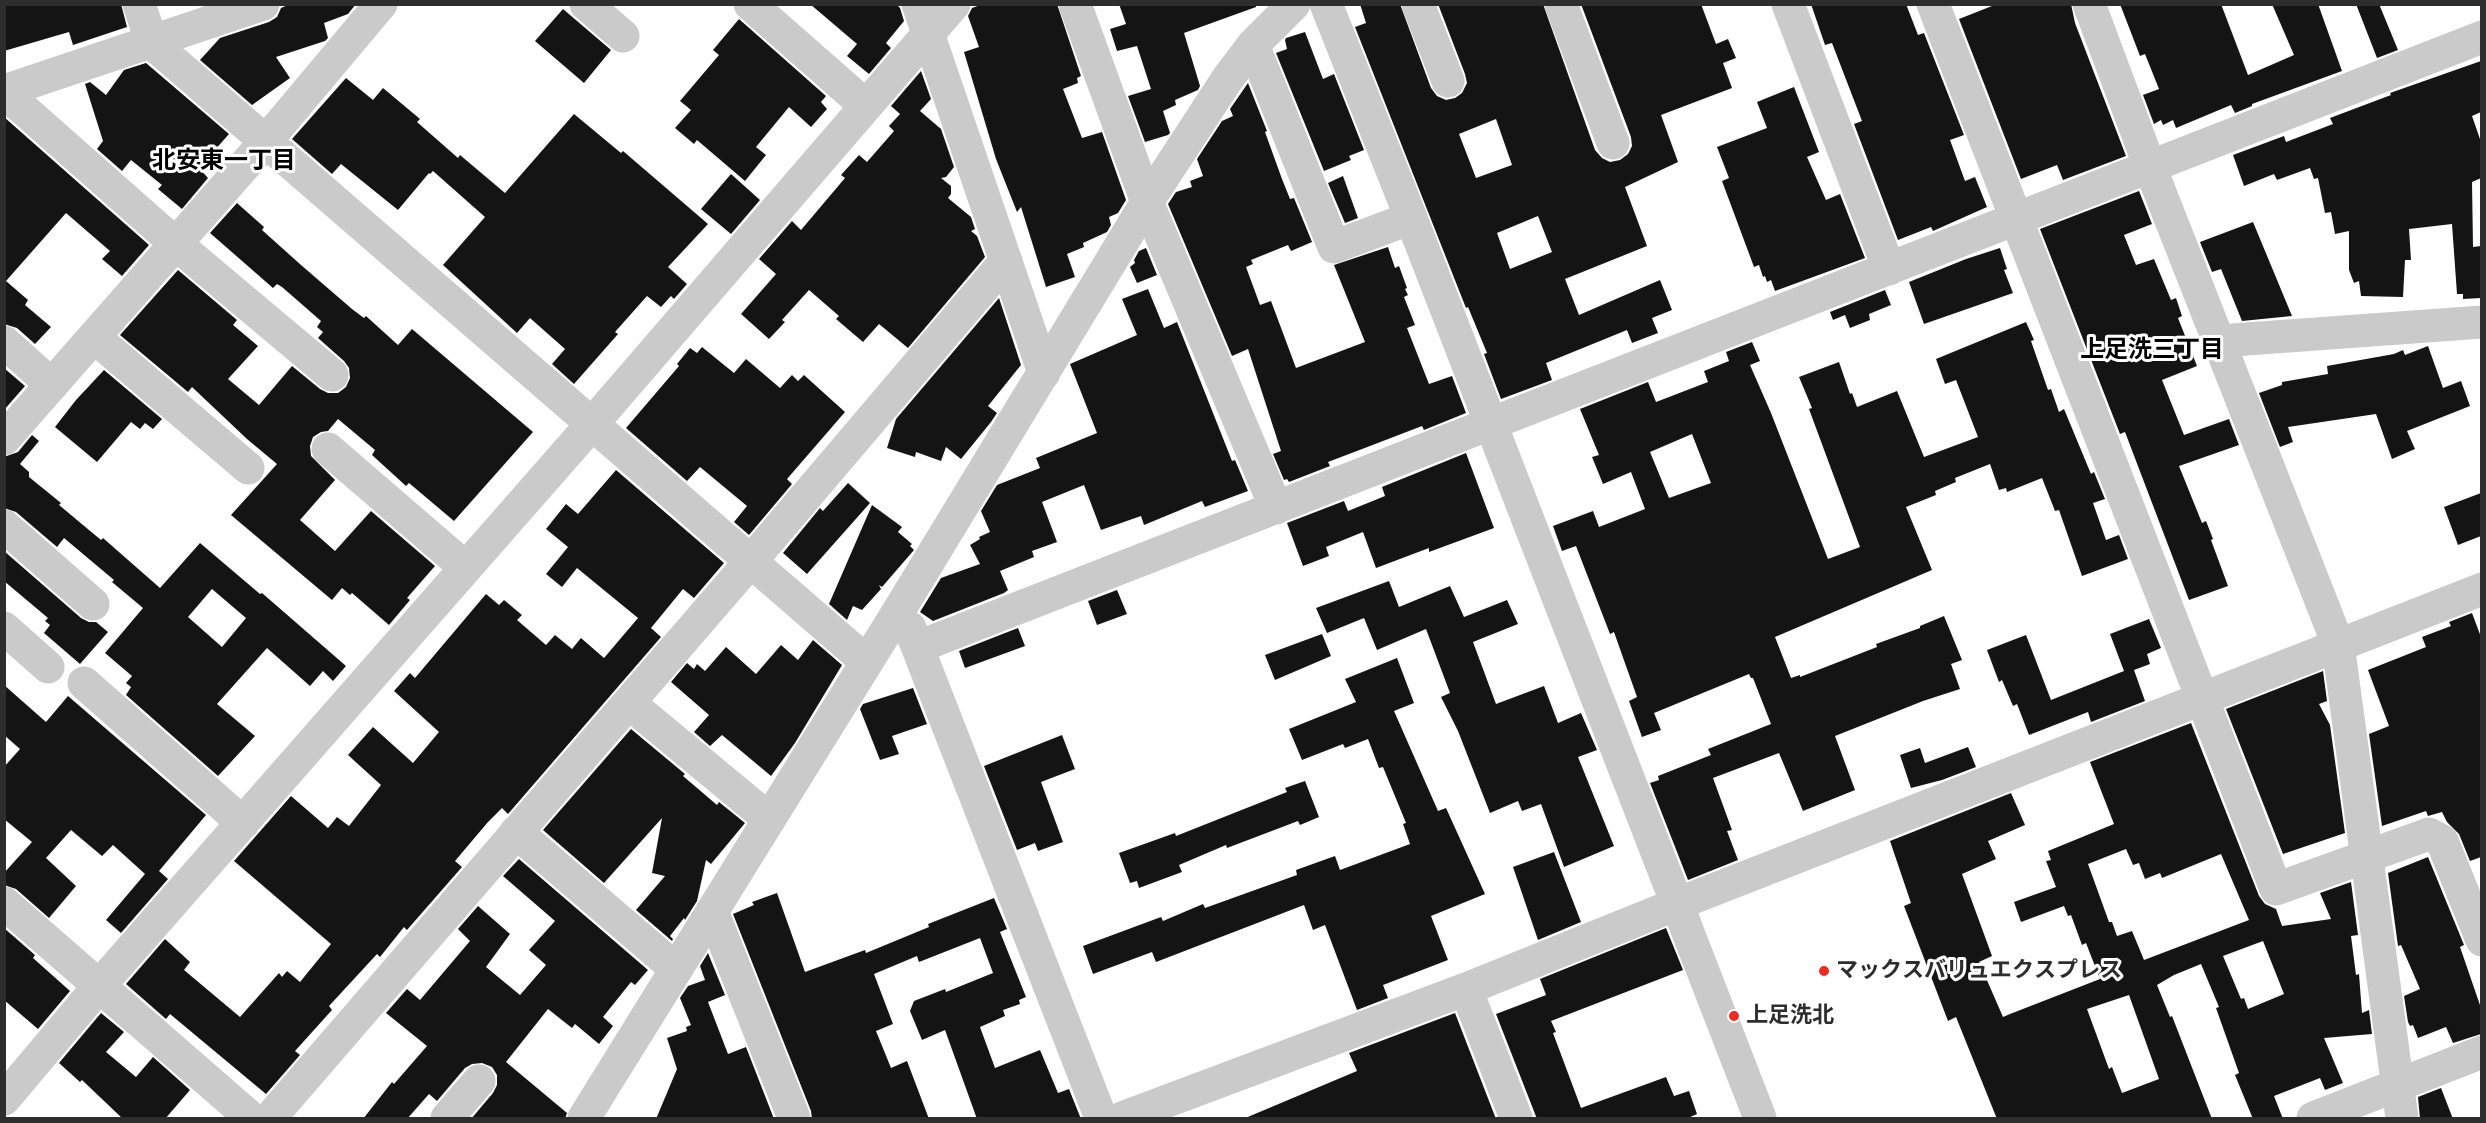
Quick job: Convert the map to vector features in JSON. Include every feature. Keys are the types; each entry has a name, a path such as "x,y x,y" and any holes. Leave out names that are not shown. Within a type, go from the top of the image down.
{"street":[{"path":"139,4 152,43 867,662"},
{"path":"4,91 263,4"},
{"path":"4,439 266,141 381,4"},
{"path":"586,4 623,36"},
{"path":"750,4 866,106"},
{"path":"5,1096 592,424 866,106 923,19 954,4"},
{"path":"1075,4 1147,202 1276,508"},
{"path":"584,1119 902,607 1147,202 1228,78 1253,45 1294,4"},
{"path":"1326,4 1760,1119"},
{"path":"1418,4 1448,81"},
{"path":"1561,4 1613,143"},
{"path":"1788,4 1889,269"},
{"path":"1933,4 2204,698 2276,890 2429,834 2442,841 2481,940"},
{"path":"2089,4 2150,167 2338,645 2402,1119"},
{"path":"923,19 1044,373"},
{"path":"918,647 2481,37"},
{"path":"1253,45 1334,247 1411,218"},
{"path":"4,91 176,244 332,375"},
{"path":"270,1119 1006,261"},
{"path":"2219,341 2481,322"},
{"path":"94,337 248,468"},
{"path":"4,342 52,385"},
{"path":"328,448 466,568"},
{"path":"4,526 93,604"},
{"path":"1122,1119 1466,989 2338,645 2480,592"},
{"path":"902,607 1101,1119"},
{"path":"4,628 48,667"},
{"path":"84,683 243,823"},
{"path":"629,703 769,819"},
{"path":"516,832 676,969"},
{"path":"4,903 251,1119"},
{"path":"712,911 794,1119"},
{"path":"1466,989 1516,1119"},
{"path":"2313,1119 2481,1052"},
{"path":"447,1119 479,1081"}],"building":[{"path":"4,4 121,4 127,27 73,45 69,32 4,51"},
{"path":"290,4 356,4 348,14 324,23 328,38 325,41 276,57 290,78 252,105 200,60 220,38 269,22 277,17 281,8"},
{"path":"810,4 896,4 900,8 904,21 886,43 891,48 869,74 847,56 857,44"},
{"path":"983,4 1057,4 1081,76 1077,78 1078,83 1063,89 1082,138 1102,132 1126,200 1118,213 1109,217 1111,225 1107,232 1083,243 1084,247 1067,254 1075,277 1046,287 1021,207 1017,212 996,159 964,52 979,47 968,16 972,8"},
{"path":"1119,4 1256,4 1256,7 1184,33 1200,86 1198,90 1175,100 1176,105 1163,111 1170,133 1145,142 1128,96 1151,89 1137,46 1117,51 1110,29 1126,24"},
{"path":"1360,4 1400,4 1431,88 1437,96 1446,100 1462,93 1467,83 1438,4 1543,4 1595,150 1602,158 1610,162 1620,160 1628,154 1632,146 1631,137 1581,4 1701,4 1716,44 1728,39 1736,58 1723,63 1732,88 1661,115 1678,162 1625,187 1647,246 1565,279 1579,315 1660,280 1672,310 1652,318 1658,333 1632,343 1627,330 1546,363 1552,380 1501,399 1484,354 1487,353 1468,307 1466,308 1355,27 1366,23","holes":["1496,119 1512,165 1476,178 1459,134","1538,216 1552,252 1510,269 1497,233"]},
{"path":"1811,4 1906,4 1918,35 1924,33 1964,135 1950,140 1965,181 1975,177 1987,207 1933,231 1931,227 1898,240 1854,124 1862,121 1832,43 1825,45"},
{"path":"1997,4 2071,4 2075,23 2126,156 2063,180 2057,165 2021,179 1959,19"},
{"path":"2120,4 2221,4 2248,75 2294,55 2272,4 2318,4 2342,71 2252,104 2235,113 2231,105 2176,128 2173,120 2163,125 2161,120 2154,124 2143,95 2159,89 2145,54 2140,56"},
{"path":"2356,4 2379,4 2398,50 2377,58"},
{"path":"563,9 611,50 584,83 535,41"},
{"path":"739,19 826,96 821,102 827,109 811,127 789,107 756,147 766,155 745,181 697,140 694,144 675,128 691,110 680,101 719,55 713,50"},
{"path":"1305,32 1323,79 1334,74 1364,150 1349,156 1351,160 1324,171 1276,53 1287,49 1286,38"},
{"path":"2481,61 2481,112 2472,116 2481,142 2481,178 2472,182 2473,247 2481,246 2481,298 2463,299 2463,294 2457,294 2452,224 2409,229 2411,260 2405,260 2403,297 2361,296 2359,281 2354,283 2349,270 2349,231 2335,234 2331,212 2325,213 2318,178 2314,179 2310,168 2277,180 2274,174 2244,186 2233,155 2284,136 2286,142 2333,124 2330,118 2391,95 2390,93"},
{"path":"146,63 229,134 199,168 208,178 182,209 158,189 162,185 131,160 122,171 97,149 103,141 85,84 90,82 106,95 124,70"},
{"path":"921,71 931,99 920,111 941,129 954,167 946,177 941,178 951,186 951,194 948,198 971,217 975,229 971,231 977,236 985,257 908,348 879,324 863,342 836,319 839,316 809,290 782,320 785,322 769,339 741,314 776,274 759,259 792,221 801,230 845,178 841,175 859,155 867,162 894,131 889,126 900,114 891,106"},
{"path":"346,78 373,100 383,88 420,119 417,122 458,158 460,155 505,193 574,114 621,153 623,151 708,224 668,267 687,284 674,299 671,296 661,307 647,296 615,332 618,334 574,384 552,364 565,349 530,318 517,333 443,265 485,217 433,171 398,210 341,164 332,174 292,139"},
{"path":"1248,83 1290,199 1294,198 1312,242 1291,251 1288,245 1251,260 1253,264 1246,267 1260,305 1271,301 1296,368 1365,342 1334,265 1388,247 1395,268 1399,266 1407,288 1405,289 1408,295 1404,297 1415,325 1407,328 1429,384 1452,376 1466,413 1424,430 1422,426 1328,462 1330,466 1289,482 1287,479 1284,480 1273,454 1281,451 1248,349 1232,356 1168,204 1176,192 1192,187 1190,181 1203,176 1197,159 1222,121 1233,116 1230,109"},
{"path":"1794,87 1819,152 1807,157 1826,200 1840,194 1865,258 1775,291 1771,280 1767,282 1765,276 1763,277 1759,265 1754,267 1722,181 1729,178 1717,147 1767,128 1757,102"},
{"path":"4,117 149,245 122,276 102,259 110,251 66,213 6,281 28,300 25,305 51,327 35,344 17,328 4,324"},
{"path":"731,174 760,200 731,234 701,209"},
{"path":"1343,176 1358,218 1345,223 1328,183"},
{"path":"2139,191 2152,224 2124,235 2136,265 2154,259 2171,300 2176,298 2182,316 2178,318 2197,366 2162,380 2184,435 2229,419 2239,445 2179,466 2202,523 2206,521 2228,586 2189,600 2125,432 2120,434 2040,229"},
{"path":"237,203 264,227 262,230 301,265 352,309 364,318 366,316 398,345 412,329 533,432 454,521 409,483 406,486 372,455 375,450 338,419 328,431 313,437 310,446 311,456 335,480 300,520 335,551 371,511 435,566 407,598 410,600 389,625 352,593 350,595 342,588 332,600 231,515 277,464 192,387 188,392 120,335 178,270 237,320 233,325 258,346 228,379 259,405 292,366 328,393 338,393 346,387 350,378 349,368 318,338 323,332 317,327 321,321 282,287 277,284 273,288 210,233"},
{"path":"2253,222 2292,316 2242,321 2221,269 2212,272 2200,242"},
{"path":"1146,248 1157,275 1137,283 1130,267 1135,263 1134,260 1139,251"},
{"path":"2000,248 2007,269 2004,270 2013,293 1924,324 1909,282"},
{"path":"1148,289 1164,328 1177,322 1232,461 1235,460 1248,491 1205,507 1202,501 1144,525 1141,516 1101,530 1084,485 1042,502 1057,542 1032,551 1034,557 1000,571 1008,590 1004,593 933,621 920,612 941,578 980,564 970,545 980,539 979,537 990,532 981,511 997,485 1040,468 1036,458 1097,433 1070,364 1137,335 1122,299"},
{"path":"1885,290 1891,305 1869,314 1870,320 1850,328 1845,315 1833,320 1830,312"},
{"path":"999,298 1021,365 988,406 997,413 991,422 961,459 946,447 941,461 916,452 915,457 887,448 896,419"},
{"path":"2026,322 2034,340 2031,341 2048,390 2051,389 2059,412 2064,409 2091,474 2094,472 2105,499 2093,503 2106,540 2119,535 2128,559 2082,576 2059,510 2055,511 2042,478 2007,492 2006,488 1999,490 1990,464 1955,478 1956,482 1935,491 1936,495 1906,507 1932,570 1775,637 1791,678 1800,675 1800,677 1877,647 1876,644 1920,628 1944,616 1962,660 1951,664 1960,689 1835,736 1855,790 1803,811 1779,753 1713,778 1732,830 1727,831 1738,860 1688,880 1650,783 1659,780 1658,776 1711,755 1708,749 1771,724 1753,678 1749,674 1654,713 1661,730 1642,737 1629,701 1637,697 1614,632 1610,634 1576,546 1562,551 1553,526 1593,511 1599,527 1645,509 1631,472 1603,484 1592,457 1599,455 1580,409 1648,382 1656,402 1708,382 1704,371 1729,361 1726,352 1752,342 1760,361 1750,365 1828,559 1860,547 1799,377 1839,362 1857,407 1897,391 1924,457 1978,437 1956,380 1945,384 1936,359","holes":["1692,434 1711,483 1669,498 1650,452"]},
{"path":"2428,346 2443,388 2461,381 2470,406 2407,431 2415,449 2392,459 2376,414 2288,427 2293,442 2280,447 2259,393 2282,385 2282,382 2328,374 2327,366 2394,354 2403,350 2405,355"},
{"path":"702,347 734,373 746,359 780,388 792,375 798,381 804,375 845,412 787,479 792,484 749,535 734,522 747,506 700,467 687,481 626,428 679,366 677,364 690,348 697,353"},
{"path":"4,368 25,386 4,410"},
{"path":"104,370 162,419 153,429 145,423 140,429 131,422 97,462 55,427"},
{"path":"32,435 39,441 20,464 29,472 29,477 61,503 59,505 101,540 103,538 160,588 200,543 346,666 333,681 323,671 310,686 267,648 217,704 255,736 218,776 126,695 131,687 126,683 132,676 105,653 143,608 64,538 57,547 16,512 4,508 4,457 18,452","holes":["212,589 246,618 222,647 188,617"]},
{"path":"1466,453 1494,528 1429,552 1429,548 1376,568 1363,532 1326,547 1329,556 1303,566 1287,523 1344,501 1348,511 1385,496 1382,487"},
{"path":"616,470 724,563 694,598 683,589 651,628 661,637 508,814 502,808 488,822 455,861 462,867 407,930 404,927 380,957 377,954 329,1006 332,1010 295,1051 300,1055 266,1094 170,1014 166,1019 126,984 165,939 190,962 184,970 240,1017 279,973 282,977 287,971 300,982 331,944 234,861 291,796 328,828 337,817 349,826 381,785 348,755 373,727 413,763 439,732 394,691 410,673 415,678 486,594 499,605 504,600 522,615 517,620 546,645 555,635 572,649 581,638 604,658 638,618 577,568 562,587 546,574 568,547 546,529 566,504 578,514"},
{"path":"848,483 870,503 807,574 783,553 820,508 823,511"},
{"path":"2481,493 2481,536 2458,545 2444,507"},
{"path":"872,505 902,527 898,532 912,544 910,546 914,550 882,587 879,585 881,589 862,610 853,606 847,620 829,604"},
{"path":"4,551 81,618 89,622 96,622 108,632 80,664 44,633 50,625 45,621 48,618 4,581"},
{"path":"1389,581 1399,607 1450,586 1464,617 1507,600 1518,624 1473,642 1496,704 1544,686 1558,723 1581,713 1597,750 1578,757 1614,846 1564,867 1541,804 1522,811 1518,801 1490,813 1458,731 1441,697 1450,693 1426,629 1377,650 1364,618 1327,633 1316,608"},
{"path":"1117,590 1127,614 1097,625 1088,601"},
{"path":"2472,613 2481,637 2481,857 2470,861 2459,834 2447,822 2442,812 2428,816 2426,811 2382,826 2369,734 2389,726 2368,670 2426,647 2422,637 2451,626 2449,622"},
{"path":"2149,619 2161,648 2147,654 2150,664 2134,670 2145,701 2091,722 2088,712 2029,735 2017,704 2013,706 2002,680 1999,682 1987,650 2026,635 2051,700 2124,671 2110,634"},
{"path":"1018,628 1025,646 965,668 959,651"},
{"path":"1322,634 1331,656 1275,680 1265,655"},
{"path":"813,640 842,665 795,743 771,776 722,735 710,746 694,732 709,715 671,682 687,663 694,669 697,664 705,671 726,647 756,674 781,645 798,660"},
{"path":"1397,658 1414,703 1394,711 1438,811 1446,808 1485,894 1431,916 1448,960 1383,985 1388,998 1357,1010 1325,925 1313,930 1304,905 1156,962 1152,952 1093,974 1083,946 1161,917 1163,921 1203,904 1205,908 1297,875 1296,870 1335,856 1340,870 1410,844 1403,824 1406,823 1383,767 1379,768 1368,739 1345,748 1343,744 1302,760 1289,729 1356,702 1345,679"},
{"path":"2323,671 2327,701 2319,704 2330,725 2345,833 2283,854 2226,709"},
{"path":"4,685 46,722 68,696 206,815 159,871 168,879 121,933 106,920 145,874 113,845 102,856 71,830 46,858 76,886 49,918 16,889 4,885 4,873 32,842 4,819 4,767 20,749 4,735"},
{"path":"913,688 927,724 892,736 899,754 880,760 860,709 863,704"},
{"path":"2191,723 2259,896 2265,904 2276,909 2282,926 2331,919 2320,893 2351,882 2358,935 2351,936 2356,975 2359,974 2362,1013 2369,1010 2372,1034 2324,1038 2343,1083 2325,1090 2320,1078 2274,1096 2283,1119 2253,1119 2235,1075 2239,1073 2216,1008 2219,1007 2201,964 2157,985 2170,1017 2172,1016 2212,1119 1997,1119 1956,1017 1948,1021 1904,906 1911,903 1890,841 2011,793 2025,825 1988,841 1996,859 1962,874 1992,956 1979,962 2003,1017 2100,979 2086,943 2082,945 2071,915 2068,916 2064,906 2021,922 2014,902 2056,887 2046,861 2051,860 2048,851 2114,824 2090,762","holes":["2126,849 2133,865 2139,863 2145,879 2160,873 2162,878 2221,854 2249,920 2144,960 2132,931 2117,936 2112,922 2109,922 2088,864","2263,941 2284,994 2248,1009 2244,998 2241,999 2223,956","2129,995 2159,1079 2122,1093 2112,1067 2109,1069 2087,1009"]},
{"path":"631,729 685,774 683,776 717,805 719,802 745,823 711,864 706,860 697,901 685,920 684,918 670,936 672,941 636,910 665,876 652,873 662,818 604,883 543,830"},
{"path":"1062,735 1075,769 1041,782 1063,842 1038,851 1035,843 1017,850 984,766"},
{"path":"1968,747 1976,767 1942,780 1911,788 1900,755 1920,748 1925,763"},
{"path":"1305,781 1319,817 1300,825 1298,821 1227,848 1226,845 1179,865 1182,872 1139,888 1137,881 1130,883 1119,853 1175,833 1176,836 1287,792 1285,788"},
{"path":"1554,852 1581,922 1538,940 1513,867"},
{"path":"2428,857 2464,945 2460,947 2481,1008 2481,1034 2453,1043 2446,1027 2418,1038 2413,1025 2410,1026 2408,1022 2404,996 2420,989 2401,945 2398,946 2388,873"},
{"path":"519,859 648,970 635,985 631,982 603,1017 613,1026 599,1044 575,1024 572,1028 548,1009 506,1062 567,1113 565,1119 471,1119 497,1085 497,1075 492,1067 482,1063 472,1064 465,1068 437,1101 429,1094 407,1119 363,1119 392,1082 394,1084 427,1046 386,1013 407,989 420,1000 470,941 458,929 478,906 510,934 486,967 520,995 546,965 529,950 555,921 503,876"},
{"path":"777,893 805,972 865,950 866,953 929,927 928,924 994,898 1007,929 1000,932 1026,997 1019,1000 1020,1004 1003,1010 1005,1016 980,1027 995,1068 1040,1050 1058,1093 1069,1089 1081,1119 977,1119 945,1030 922,1040 910,1011 914,1001 945,989 946,992 993,973 980,938 919,962 917,956 874,974 893,1024 876,1031 891,1068 907,1061 929,1119 812,1119 811,1111 733,914 754,905 752,902"},
{"path":"4,928 35,955 33,958 70,991 38,1029 4,1000"},
{"path":"1666,928 1683,970 1551,1021 1556,1032 1553,1033 1581,1108 1666,1077 1674,1096 1689,1091 1697,1114 1686,1119 1537,1119 1496,1014 1546,995 1540,979"},
{"path":"708,953 725,995 708,1002 728,1054 746,1047 774,1119 656,1119 677,1069 667,1038 687,1031 686,1027 691,1025 680,998 688,986 705,980 700,966"},
{"path":"101,1013 124,1032 106,1052 136,1077 153,1057 190,1090 165,1119 123,1119 82,1080 80,1082 59,1063"},
{"path":"1455,1013 1496,1119 1243,1119 1357,1071 1349,1053"},
{"path":"2441,1088 2453,1119 2420,1119 2418,1097"}],"place":[{"name":"マックスバリュエクスプレス","path":"1824,971"},
{"name":"上足洗北","path":"1734,1016"}],"district":[{"name":"北安東一丁目","path":"224,161"},
{"name":"上足洗三丁目","path":"2152,350"}]}
